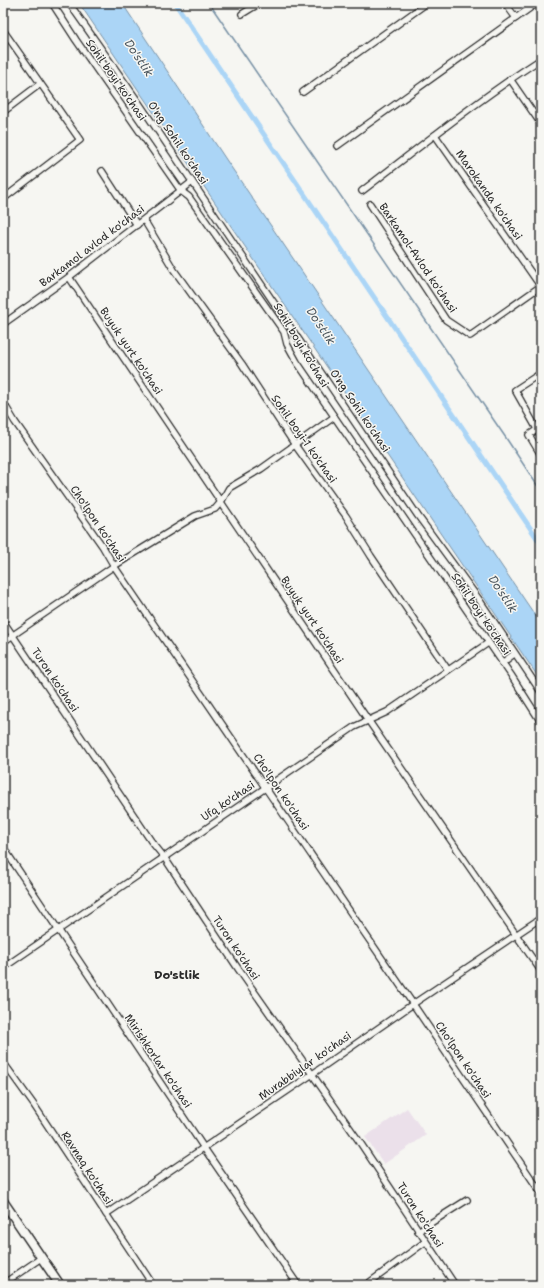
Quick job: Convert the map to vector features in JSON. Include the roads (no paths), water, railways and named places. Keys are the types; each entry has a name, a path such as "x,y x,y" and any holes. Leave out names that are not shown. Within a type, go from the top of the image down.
{"main road":[{"path":"3,1201 60,1285"}],"street":[{"name":"Sohil boyi ko'chasi","path":"52,3 180,191 189,197 284,332 287,344 297,362 502,662 541,722"},
{"name":"O'ng Sohil ko'chasi","path":"69,3 137,100 418,516 478,598 514,654 541,692"},
{"path":"242,14 260,3"},
{"path":"303,92 427,3"},
{"path":"505,3 516,18"},
{"path":"337,146 537,3"},
{"path":"3,30 80,140 3,199"},
{"path":"362,191 510,79 541,59"},
{"path":"510,79 541,124"},
{"path":"3,112 40,84"},
{"name":"Marokanda ko'chasi","path":"435,135 541,287"},
{"path":"102,171 137,226"},
{"name":"Barkamol avlod ko'chasi","path":"3,324 137,226 192,182"},
{"name":"Barkamol-Avlod ko'chasi","path":"370,204 446,320 470,336 541,287"},
{"name":"Sohil boyi-1 ko'chasi","path":"144,220 174,270 242,364 295,445 346,516 371,556 448,670"},
{"name":"Buyuk yurt ko'chasi","path":"69,277 368,720 541,971"},
{"path":"541,372 515,390 539,428 529,435 541,455"},
{"name":"Cho'lpon ko'chasi","path":"3,402 19,428 103,547 114,566 266,787 541,1193"},
{"path":"3,642 114,566 195,516 215,508 221,502 229,488 261,469 334,417"},
{"name":"Turon ko'chasi","path":"3,621 151,841 164,857 238,970 359,1141 454,1285"},
{"name":"Ufq ko'chasi","path":"3,968 354,727 387,712 488,643"},
{"path":"502,662 514,654"},
{"name":"Mirishkorlar ko'chasi","path":"3,847 204,1148 298,1285"},
{"name":"Murabbiylar ko'chasi","path":"106,1214 541,918"},
{"name":"Ravnaq ko'chasi","path":"3,1062 34,1105 153,1285"},
{"path":"418,1231 468,1200"},
{"path":"366,1285 425,1242"},
{"path":"3,1284 42,1258"}],"water":[{"path":"79,3 122,3 229,164 541,624 541,681"}],"waterway":[{"path":"175,3 541,544"},
{"path":"209,3 541,491"}],"district":[{"name":"Do'stlik","path":"177,975"}]}
